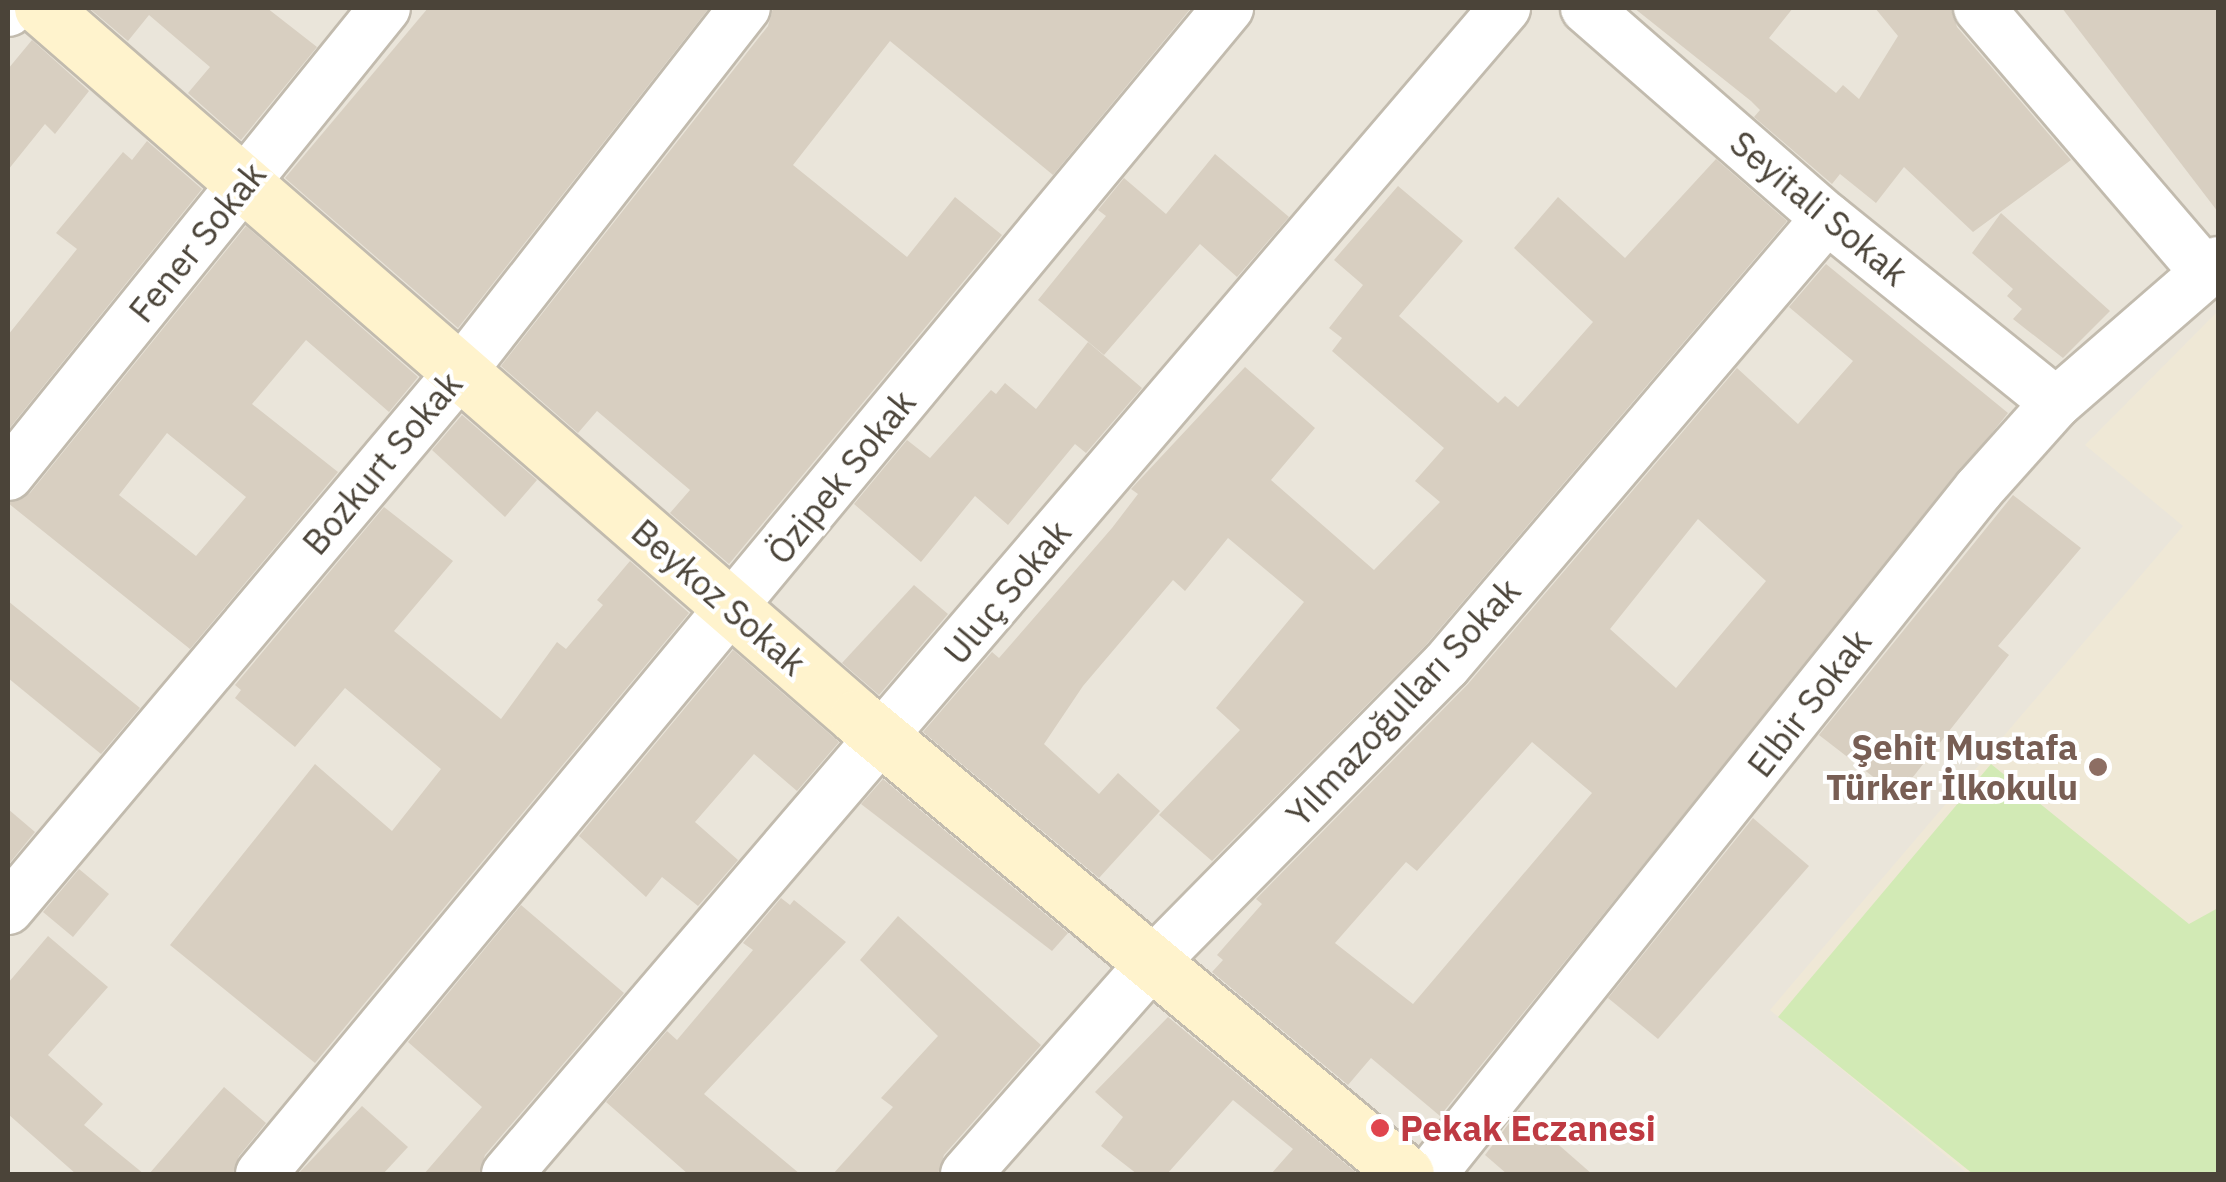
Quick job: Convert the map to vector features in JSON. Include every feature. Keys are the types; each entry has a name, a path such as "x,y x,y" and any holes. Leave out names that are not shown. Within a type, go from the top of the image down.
{"street":[{"name":"Beykoz Sokak","path":"42,8 881,738 1406,1174"},
{"name":"Fener Sokak","path":"8,475 385,8"},
{"name":"Bozkurt Sokak","path":"8,909 461,371 745,8"},
{"name":"Özipek Sokak","path":"261,1174 1228,8"},
{"name":"Uluç Sokak","path":"507,1174 1505,8"},
{"name":"Seyitali Sokak","path":"1586,8 1827,218 2056,404"},
{"path":"1979,8 2212,267"},
{"name":"Yılmazoğulları Sokak","path":"966,1174 1152,963 1446,665 1827,218"},
{"name":"Elbir Sokak","path":"1431,1174 1979,489 2056,404 2212,267"}],"shaded area":[{"path":"8,8 2218,8 2218,1174 8,1174"},
{"name":"Şehit Mustafa Türker İlkokulu","path":"2218,311 2218,1174 1968,1174 1770,1010 2183,526 2085,445"}],"green space":[{"name":"Şehit Mustafa Türker İlkokulu","path":"1991,764 2189,924 2218,908 2218,1174 1973,1174 1778,1017"}],"building":[{"path":"89,8 267,8 317,47 241,140 188,93 210,67 149,15 128,41"},
{"path":"428,8 709,8 458,328 285,178"},
{"path":"773,8 1191,8 1053,175 890,41 793,165 907,257 955,197 1002,235 729,564 670,513 690,490 597,411 578,433 501,366 768,26"},
{"path":"1634,8 1793,8 1769,38 1836,93 1843,85 1859,99 1898,36 1875,8 1951,8 1957,27 2071,160 1973,232 1904,167 1876,203 1840,174 1832,184 1754,117 1760,110 1751,101"},
{"path":"2062,8 2218,8 2218,212"},
{"path":"32,40 89,91 55,134 45,124 8,170 8,69"},
{"path":"147,141 202,189 8,430 8,335 77,249 56,233 123,152 132,160"},
{"path":"1215,154 1289,217 1237,277 1200,244 1104,355 1038,300 1106,216 1098,210 1124,178 1166,214"},
{"path":"1716,159 1787,221 1425,646 1212,861 1159,815 1240,730 1216,708 1304,602 1228,538 1185,591 1173,580 1083,686 1044,744 1099,794 1118,773 1160,811 1099,878 923,732 992,652 999,658 1112,528 1138,494 1131,489 1245,367 1315,428 1271,480 1374,570 1440,502 1415,481 1444,448 1332,351 1342,338 1329,328 1363,285 1334,260 1398,186 1463,241 1399,316 1498,403 1505,396 1518,407 1593,322 1514,248 1558,197 1625,258"},
{"path":"2001,213 2110,311 2063,358 2013,319 2022,309 2007,296 2013,289 1972,253"},
{"path":"246,226 418,377 389,412 306,340 252,404 338,472 190,649 8,503 30,493","holes":["167,433 246,497 196,556 119,495"]},
{"path":"1826,264 2008,413 1440,1116 1371,1058 1348,1085 1212,972 1223,960 1217,955 1262,904 1256,899 1468,684 1737,368 1798,424 1853,361 1789,307","holes":["1698,519 1766,581 1676,688 1610,629","1532,742 1592,793 1413,1004 1335,943 1406,862 1417,871"]},
{"path":"1088,342 1142,388 1086,453 1075,444 1008,525 975,496 921,562 854,504 907,440 930,458 991,390 996,394 1005,383 1036,409"},
{"path":"462,415 537,480 505,517 432,450"},
{"path":"2013,495 2081,548 1998,646 2009,655 1898,796 1819,735"},
{"path":"384,507 453,561 394,631 501,719 557,642 566,649 603,605 597,600 630,561 689,613 315,1063 170,945 315,764 392,831 441,769 345,688 295,747 235,698 241,690 235,685"},
{"path":"914,585 948,614 879,695 842,663"},
{"path":"8,601 140,708 101,754 8,678"},
{"path":"733,650 839,742 797,791 754,754 695,822 738,860 698,906 662,877 646,897 579,836"},
{"path":"883,779 1068,933 1052,951 861,804"},
{"path":"8,809 35,832 8,865"},
{"path":"1753,818 1809,866 1658,1039 1608,998"},
{"path":"79,869 109,894 73,937 43,912"},
{"path":"781,898 790,905 794,900 846,942 704,1094 800,1174 688,1174 606,1102 667,1031 677,1040 753,950 743,943"},
{"path":"521,905 624,993 485,1155 479,1174 424,1174 482,1107 408,1042"},
{"path":"898,916 1041,1045 944,1155 938,1174 833,1174 893,1107 881,1098 938,1036 860,960"},
{"path":"48,936 108,987 48,1055 103,1104 84,1125 144,1174 76,1174 8,1114 8,983"},
{"path":"1168,1017 1358,1174 1271,1174 1293,1149 1233,1100 1167,1174 1137,1174 1101,1146 1123,1117 1095,1092"},
{"path":"224,1087 266,1123 239,1156 233,1174 149,1174"},
{"path":"362,1106 408,1147 383,1174 298,1174"},
{"path":"1519,1110 1592,1174 1507,1174 1485,1155"}],"place":[{"name":"Şehit Mustafa Türker İlkokulu","path":"2098,767"},
{"name":"Pekak Eczanesi","path":"1380,1128"}]}
